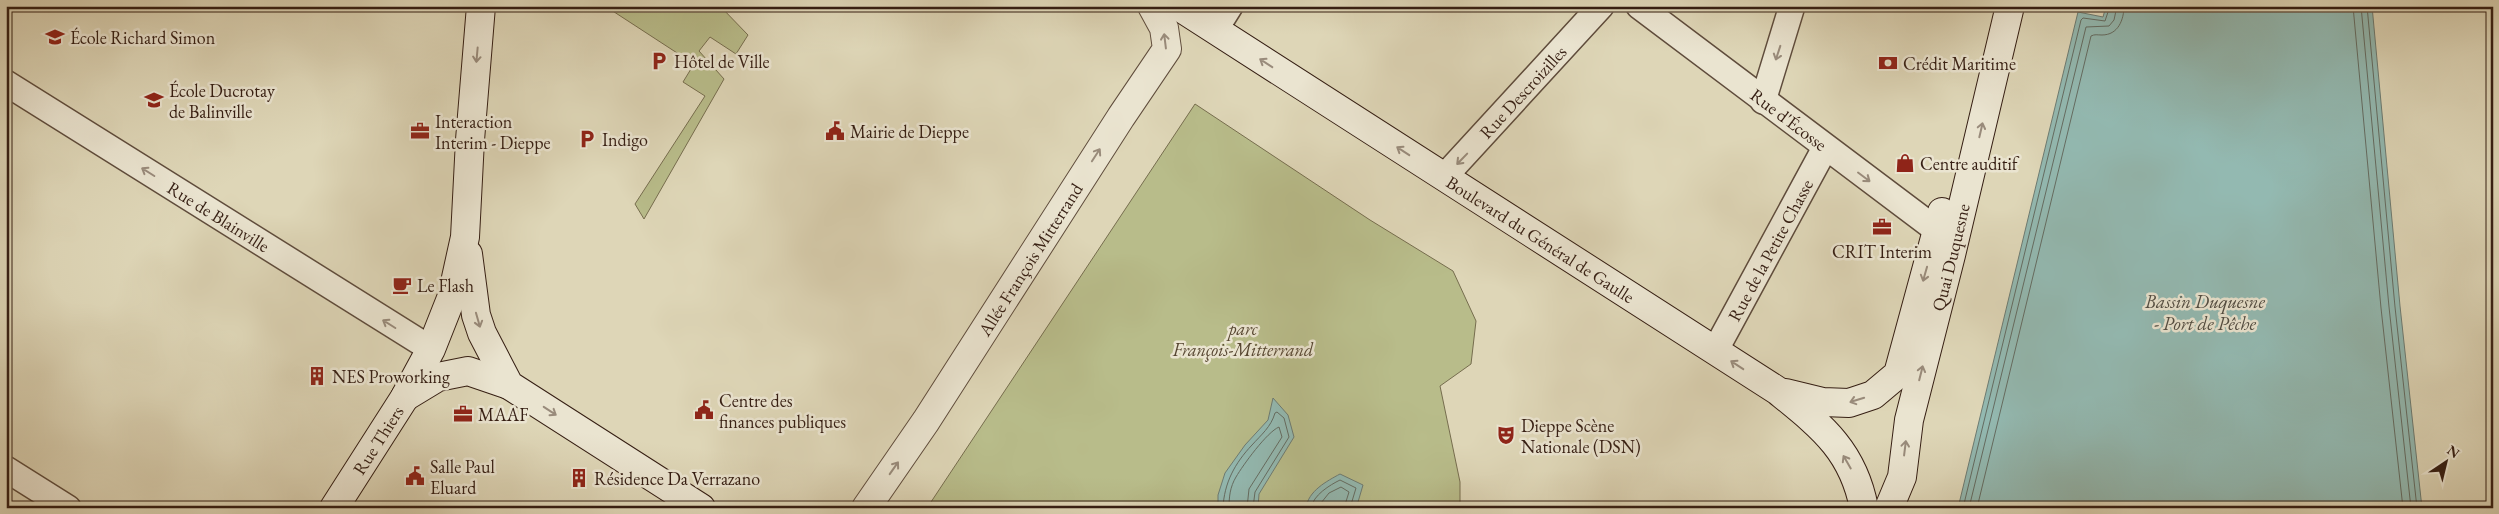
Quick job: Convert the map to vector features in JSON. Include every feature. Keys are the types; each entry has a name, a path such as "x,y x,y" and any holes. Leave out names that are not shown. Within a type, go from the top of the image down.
{"main road":[{"path":"481,6 470,140 465,237 476,315 494,359 509,384 701,508"},
{"name":"Allée François Mitterrand","path":"866,508 926,421 1120,117 1167,49 1164,28 1152,6"},
{"name":"Boulevard du Général de Gaulle","path":"1178,6 1778,391 1834,439 1852,469 1864,508"},
{"name":"Quai Duquesne","path":"1778,391 1822,402 1848,403 1873,395 1898,374 1938,231 1992,6"},
{"name":"Quai Duquesne","path":"1890,508 1902,476 1909,420 2010,6"},
{"name":"Rue Thiers","path":"334,508 405,396 431,349 452,296 465,237"},
{"name":"Rue Thiers","path":"405,396 438,377 468,371 509,384"}],"street":[{"path":"1215,30 1230,6"},
{"name":"Rue Descroizilles","path":"1444,177 1601,6"},
{"name":"Rue d'Écosse","path":"1639,6 1825,148 1938,231"},
{"path":"1763,100 1792,6"},
{"name":"Rue de Blainville","path":"6,83 431,349"},
{"name":"Rue de la Petite Chasse","path":"1714,351 1825,148"},
{"path":"6,469 68,508"}],"green space":[{"path":"605,6 720,6 748,35 736,54 710,37 699,51 724,79 644,219 635,204 705,96 683,82 694,64"},
{"name":"parc François-Mitterrand","path":"1195,104 1370,220 1453,271 1476,321 1471,364 1440,386 1460,482 1460,508 927,508"}],"water":[{"name":"Bassin Duquesne - Port de Pêche","path":"2106,6 2372,6 2400,306 2422,508 1958,508 2078,12 2103,17"},
{"path":"1273,398 1288,415 1294,437 1259,494 1258,508 1218,508 1218,495 1225,473 1245,445 1268,420"},
{"path":"1340,474 1363,485 1358,502 1354,508 1306,508 1314,492 1324,483"}],"place":[{"name":"École Richard Simon","path":"55,37"},
{"name":"Hôtel de Ville","path":"659,61"},
{"name":"Crédit Maritime","path":"1888,63"},
{"name":"École Ducrotay de Balinville","path":"154,100"},
{"name":"Interaction Interim - Dieppe","path":"420,131"},
{"name":"Mairie de Dieppe","path":"835,131"},
{"name":"Indigo","path":"587,139"},
{"name":"Centre auditif","path":"1905,163"},
{"name":"CRIT Interim","path":"1882,227"},
{"name":"Le Flash","path":"402,285"},
{"name":"NES Proworking","path":"317,376"},
{"name":"Centre des finances publiques","path":"704,410"},
{"name":"MAAF","path":"463,414"},
{"name":"Dieppe Scène Nationale (DSN)","path":"1506,435"},
{"name":"Salle Paul Eluard","path":"415,476"},
{"name":"Résidence Da Verrazano","path":"579,478"}]}
